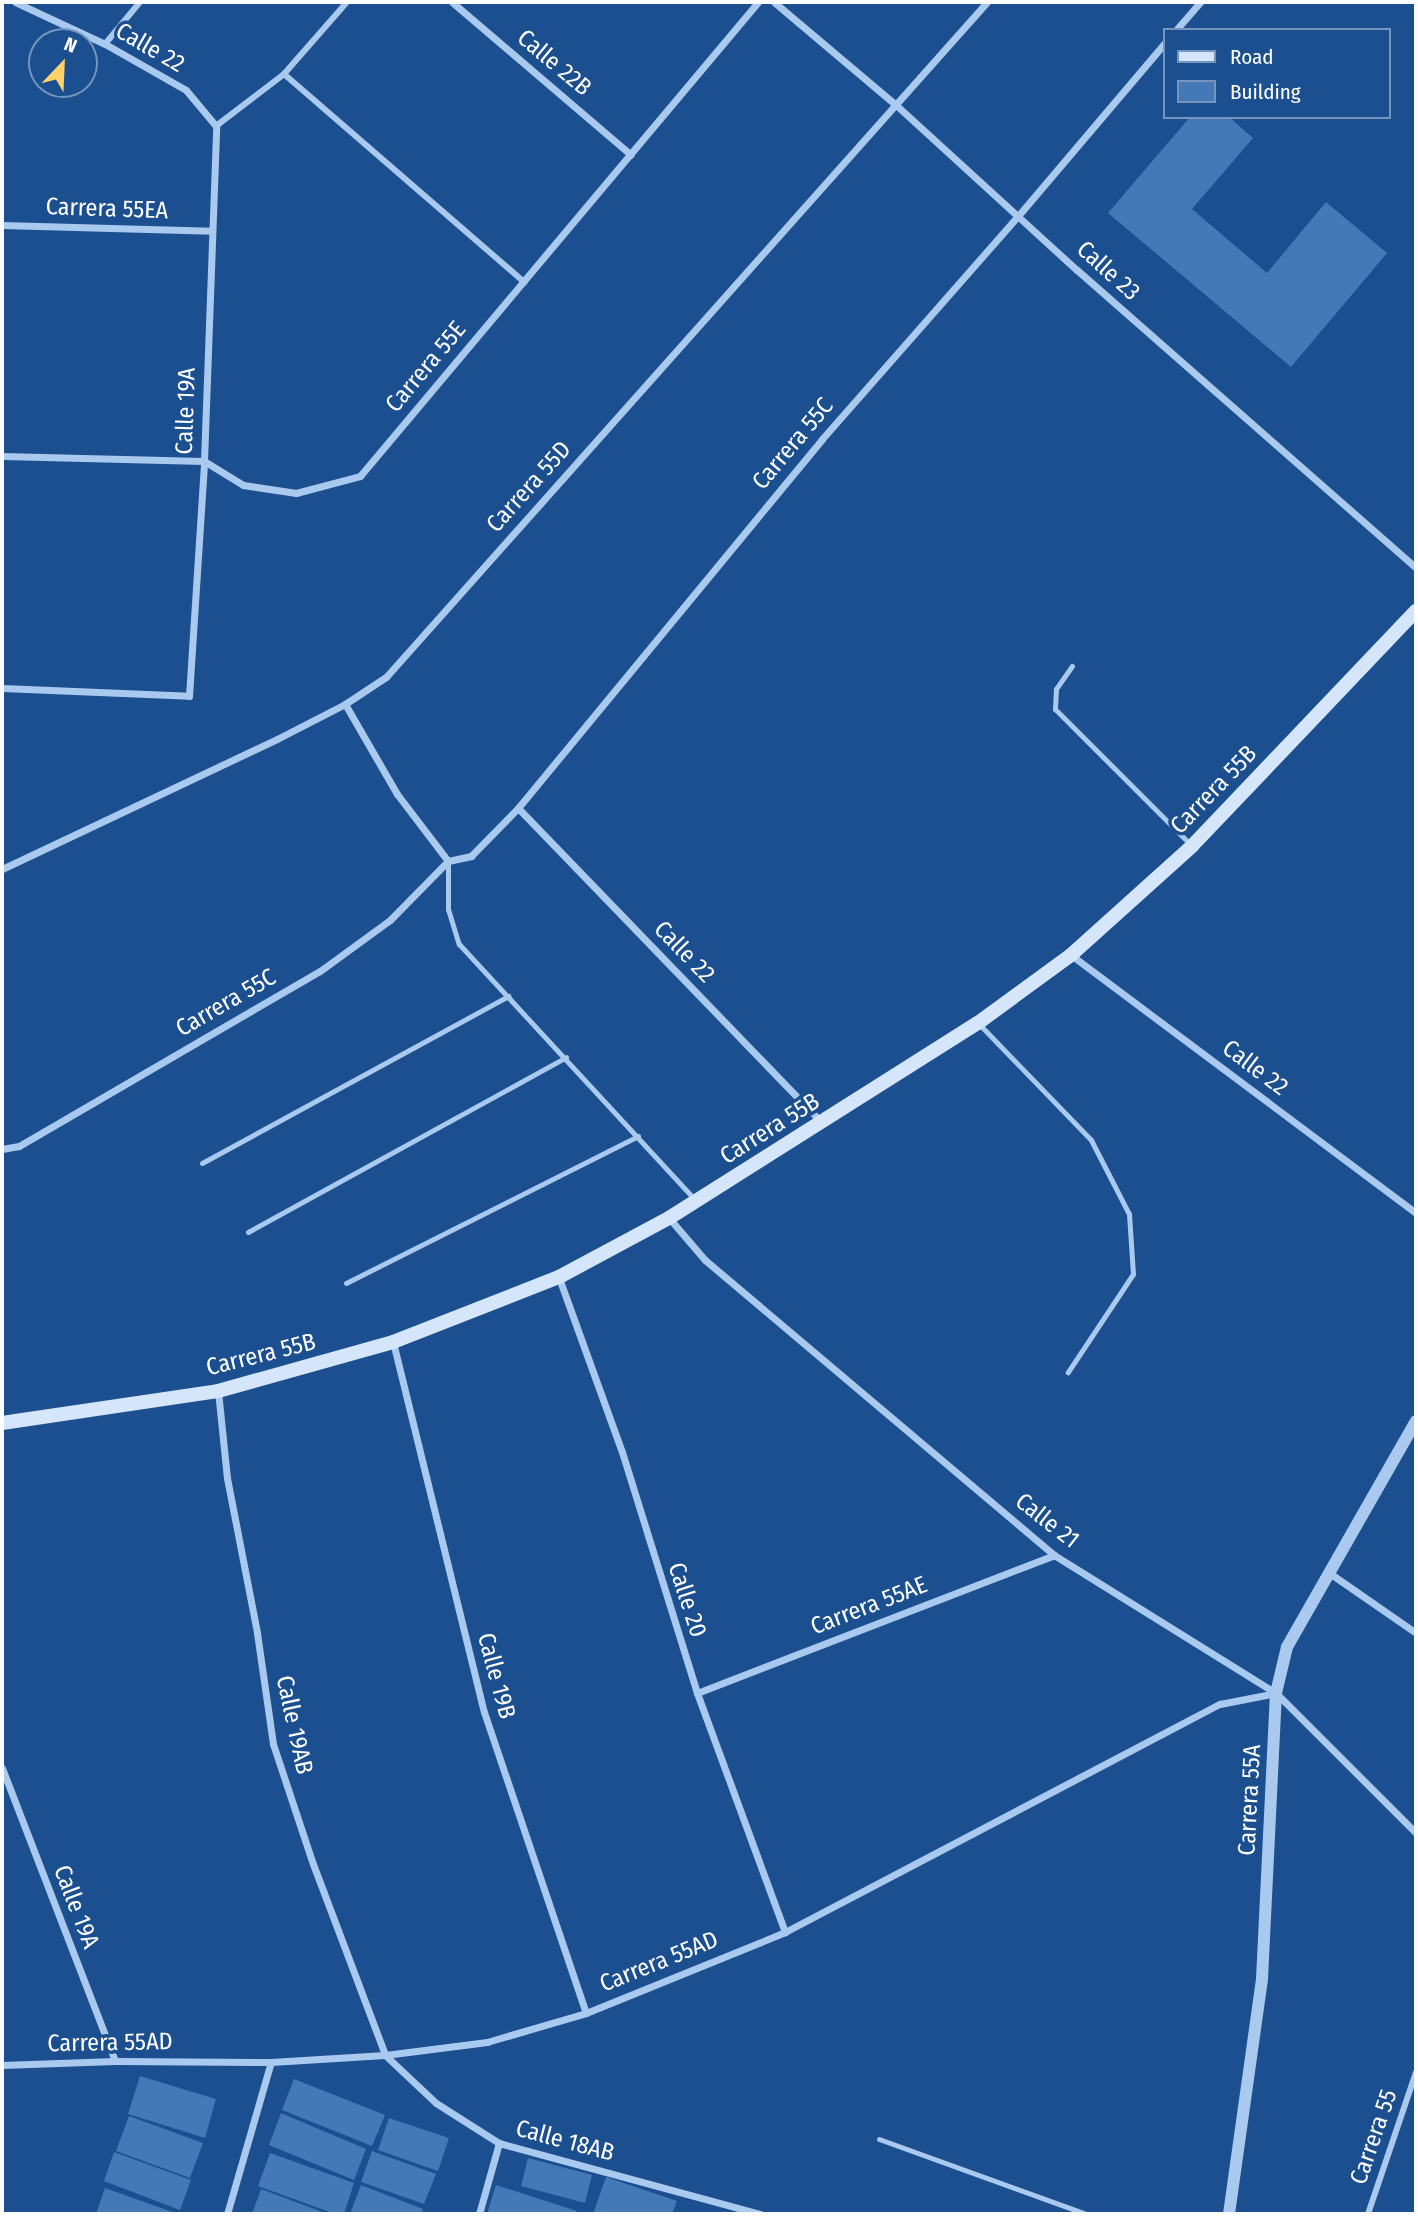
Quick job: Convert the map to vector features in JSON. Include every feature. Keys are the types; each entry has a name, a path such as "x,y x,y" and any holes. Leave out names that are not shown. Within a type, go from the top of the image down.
{"main road":[{"name":"Carrera 55B","path":"2,1423 218,1391 393,1342 559,1277 669,1218 978,1023 1071,955 1192,846 1416,611"}],"street":[{"name":"Calle 22","path":"15,2 105,44 186,90 216,126"},
{"path":"105,44 140,2"},
{"path":"216,126 284,74 347,2"},
{"name":"Calle 22B","path":"452,2 631,155"},
{"name":"Carrera 55E","path":"204,461 243,485 296,492 360,476 758,2"},
{"name":"Calle 23","path":"774,2 896,105 1416,568"},
{"name":"Carrera 55D","path":"2,869 278,739 345,704 386,677 987,2"},
{"path":"1178,28 1200,2"},
{"name":"Carrera 55C","path":"2,1149 19,1146 320,971 390,920 449,861 471,856 518,808 821,439 1018,216 1162,46"},
{"path":"284,74 524,282"},
{"name":"Calle 19A","path":"2,688 189,696 204,461 216,126"},
{"name":"Carrera 55EA","path":"2,225 211,231"},
{"path":"2,456 204,461"},
{"path":"345,704 397,794 449,861"},
{"name":"Calle 22","path":"518,808 823,1123"},
{"name":"Calle 22","path":"1071,955 1416,1213"},
{"name":"Calle 21","path":"669,1218 705,1260 1054,1555 1276,1693 1416,1833"},
{"name":"Calle 20","path":"559,1277 622,1452 697,1693 785,1932"},
{"name":"Calle 19B","path":"393,1342 484,1712 586,2013"},
{"name":"Calle 19AB","path":"218,1391 227,1478 257,1633 274,1744 313,1864 385,2055"},
{"name":"Carrera 55A","path":"1229,2214 1262,1979 1276,1693 1287,1647 1416,1420"},
{"name":"Carrera 55AE","path":"697,1693 1054,1555"},
{"path":"1328,1572 1416,1633"},
{"name":"Carrera 55AD","path":"2,2065 115,2061 271,2062 385,2055 487,2042 586,2013 785,1932 1220,1704 1276,1693"},
{"name":"Calle 19A","path":"2,1768 115,2061"},
{"name":"Calle 18AB","path":"385,2055 436,2103 499,2143 761,2214"},
{"path":"227,2214 271,2062"},
{"name":"Carrera 55","path":"1368,2214 1416,2072"},
{"path":"479,2214 499,2143"},
{"path":"725,2214 727,2205"}],"lane":[{"path":"1072,666 1056,689 1055,709 1192,846"},
{"path":"449,861 448,909 459,944 696,1201"},
{"path":"202,1163 508,996"},
{"path":"978,1023 1091,1140 1129,1214 1133,1273 1068,1372"},
{"path":"248,1232 566,1057"},
{"path":"346,1283 638,1136"},
{"path":"879,2139 1086,2214"}],"building":[{"path":"1188,119 1231,119 1253,138 1192,209 1267,273 1326,202 1387,253 1291,367 1108,213"},
{"path":"140,2076 216,2099 205,2138 128,2114"},
{"path":"294,2079 385,2115 372,2146 282,2110"},
{"path":"281,2113 366,2149 354,2180 269,2145"},
{"path":"129,2116 203,2143 190,2178 116,2151"},
{"path":"389,2118 449,2138 438,2171 378,2150"},
{"path":"372,2151 436,2174 424,2204 361,2182"},
{"path":"114,2152 191,2180 180,2210 104,2181"},
{"path":"270,2153 354,2183 344,2214 335,2214 258,2186"},
{"path":"528,2158 592,2175 585,2203 521,2186"},
{"path":"606,2177 677,2201 672,2214 593,2214"},
{"path":"361,2185 423,2209 421,2214 350,2214"},
{"path":"496,2185 577,2211 576,2214 487,2214"},
{"path":"105,2188 178,2214 96,2214"},
{"path":"261,2189 328,2214 252,2214"}]}
